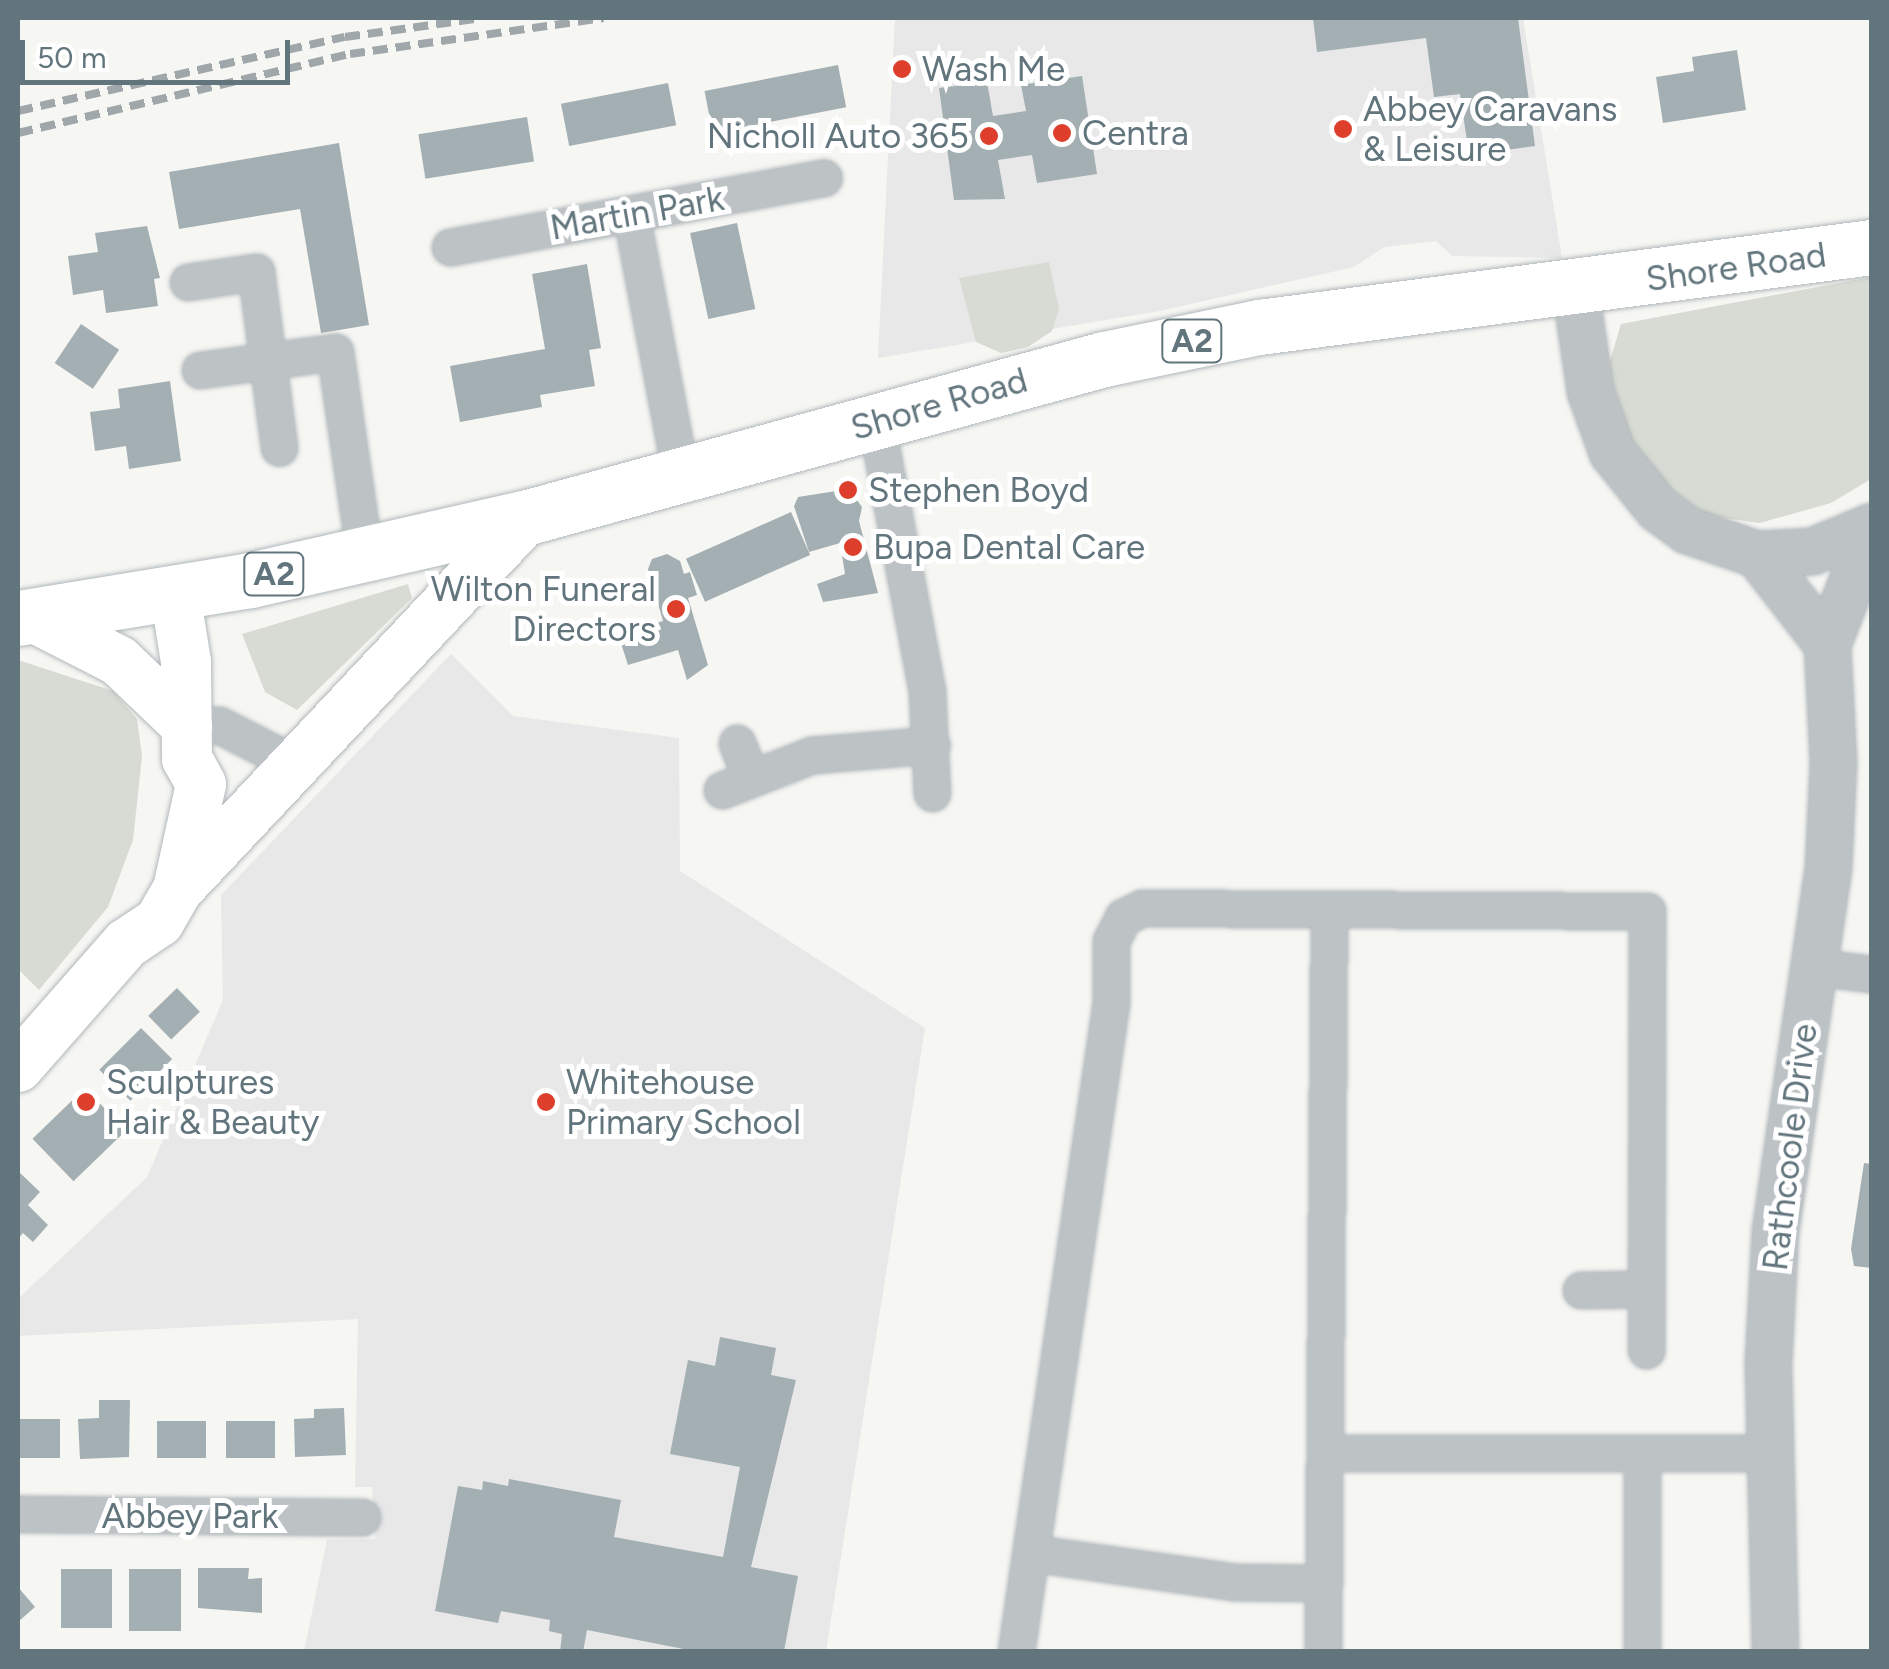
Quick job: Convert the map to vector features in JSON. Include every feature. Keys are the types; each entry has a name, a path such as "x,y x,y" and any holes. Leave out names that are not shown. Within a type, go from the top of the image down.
{"main road":[{"name":"Shore Road","path":"24,617 175,593 528,517 1104,359 1259,328 1575,290 1872,248"},
{"path":"18,1067 126,944 159,922 178,890 528,517"},
{"path":"175,593 187,743 202,784 178,890"},
{"path":"24,617 120,661 187,743"},
{"path":"126,944 160,837 168,782 187,743"}],"street":[{"name":"Martin Park","path":"450,247 824,178"},
{"path":"631,214 680,477"},
{"path":"188,282 256,272 279,447"},
{"name":"Rathcoole Drive","path":"1575,290 1590,391 1612,452 1634,486 1687,530 1758,554 1812,551 1872,528"},
{"path":"200,370 335,352 364,552"},
{"path":"876,421 932,745 932,793"},
{"name":"Rathcoole Drive","path":"1775,1652 1768,1453 1774,1231 1814,967 1832,762 1826,644 1872,528"},
{"path":"1758,554 1826,644"},
{"path":"187,743 219,724 298,765"},
{"path":"737,743 737,784 812,755 932,745"},
{"path":"1016,1652 1111,1002 1111,941 1123,917 1142,908 1647,911 1646,1350"},
{"path":"1323,1652 1329,909"},
{"path":"1814,967 1872,974"},
{"path":"1581,1290 1645,1289"},
{"path":"1326,1453 1768,1453"},
{"path":"1642,1455 1642,1652"},
{"name":"Abbey Park","path":"18,1514 362,1517"},
{"path":"1031,1552 1234,1582 1324,1583"}],"shaded area":[{"path":"895,18 1523,18 1562,258 1452,256 1436,241 1384,247 1354,267 1160,311 878,358"},
{"path":"1049,262 1059,309 1052,331 1028,347 1001,353 976,342 959,278"},
{"path":"1871,277 1871,479 1831,503 1760,523 1701,515 1646,469 1610,402 1609,364 1621,324"},
{"path":"408,584 412,598 297,710 265,692 242,634"},
{"name":"Whitehouse Primary School","path":"451,654 513,716 679,738 680,871 925,1028 826,1651 304,1651 327,1540 375,1539 372,1487 355,1487 358,1319 18,1336 18,1299 147,1177 223,1000 221,895"},
{"path":"18,660 113,691 137,719 142,756 133,840 108,907 39,990 18,969"}],"building":[{"path":"1313,18 1518,18 1535,146 1469,155 1460,94 1434,97 1426,38 1317,52"},
{"path":"1737,50 1746,110 1663,123 1656,77 1694,71 1692,57"},
{"path":"838,65 846,107 713,133 704,91"},
{"path":"1082,76 1097,174 1037,183 1032,155 998,160 1005,199 954,200 939,88 987,82 993,116 1026,111 1021,85"},
{"path":"668,83 676,125 569,146 561,104"},
{"path":"527,117 534,161 425,179 418,134"},
{"path":"339,143 369,325 321,333 300,209 179,229 169,172"},
{"path":"737,223 755,309 708,319 690,233"},
{"path":"147,226 160,278 154,279 158,306 106,313 103,290 73,295 68,256 98,252 95,233"},
{"path":"587,264 601,348 589,350 595,386 540,395 542,407 460,422 450,366 545,349 532,274"},
{"path":"81,324 119,350 93,389 55,363"},
{"path":"170,381 181,461 129,469 126,446 95,451 90,412 120,408 118,389"},
{"name":"Bupa Dental Care","path":"849,489 862,507 859,521 878,593 823,602 817,584 845,574 840,543 809,552 794,506 798,497"},
{"path":"791,512 810,555 705,602 686,559"},
{"name":"Wilton Funeral Directors","path":"667,554 680,561 684,574 690,572 697,595 688,598 708,665 687,680 678,650 628,665 618,634 663,621 648,569 652,559"},
{"path":"177,988 200,1012 171,1040 148,1016"},
{"path":"141,1028 172,1059 130,1101 99,1070"},
{"path":"85,1088 126,1130 73,1181 32,1139"},
{"path":"1864,1163 1872,1164 1872,1268 1854,1266 1851,1249"},
{"path":"18,1171 40,1192 28,1205 48,1225 33,1242 23,1233 18,1239"},
{"path":"720,1337 776,1348 771,1375 796,1380 751,1567 798,1576 784,1651 699,1652 587,1630 583,1652 560,1652 562,1634 549,1631 550,1620 501,1611 498,1623 435,1611 458,1486 482,1490 483,1481 508,1486 509,1479 621,1500 614,1537 723,1557 740,1467 670,1454 688,1360 715,1366"},
{"path":"99,1400 130,1400 129,1457 80,1459 78,1419 99,1418"},
{"path":"344,1408 346,1455 295,1457 294,1419 314,1418 314,1409"},
{"path":"18,1419 60,1419 60,1458 18,1458"},
{"path":"157,1421 206,1421 206,1458 157,1458"},
{"path":"226,1421 275,1421 275,1458 226,1458"},
{"path":"198,1568 249,1568 248,1579 262,1578 262,1613 198,1608"},
{"path":"61,1569 112,1569 112,1628 61,1628"},
{"path":"129,1569 181,1569 181,1631 129,1631"},
{"path":"18,1587 35,1607 18,1622"}],"railway":[{"path":"18,111 345,37 482,18"},
{"path":"18,133 350,54 603,18"}],"place":[{"name":"Wash Me","path":"902,69"},
{"name":"Abbey Caravans & Leisure","path":"1343,129"},
{"name":"Centra","path":"1062,133"},
{"name":"Nicholl Auto 365","path":"989,136"},
{"name":"Stephen Boyd","path":"848,490"},
{"name":"Bupa Dental Care","path":"853,547"},
{"name":"Wilton Funeral Directors","path":"676,609"},
{"name":"Sculptures Hair & Beauty","path":"86,1102"},
{"name":"Whitehouse Primary School","path":"546,1102"}]}
